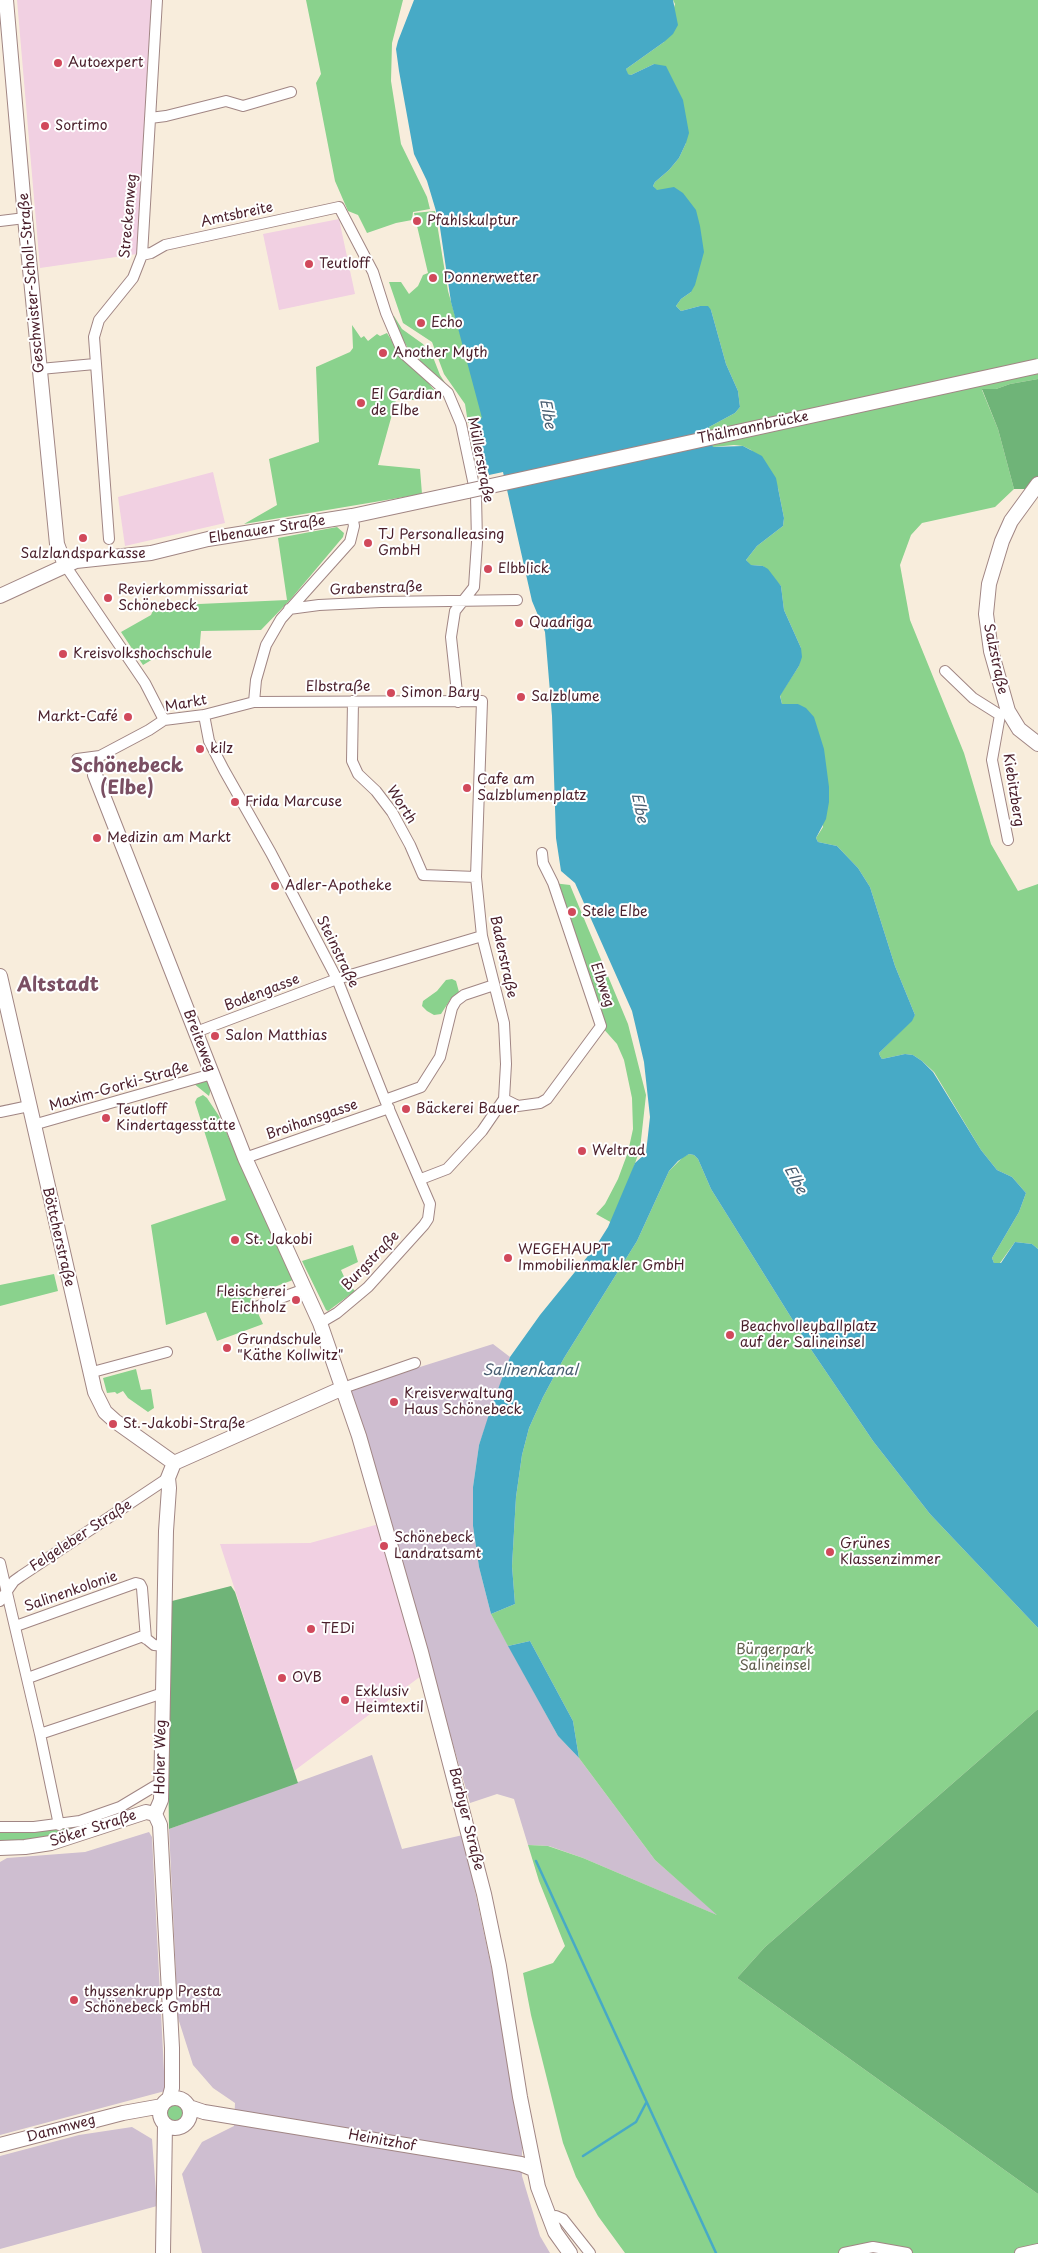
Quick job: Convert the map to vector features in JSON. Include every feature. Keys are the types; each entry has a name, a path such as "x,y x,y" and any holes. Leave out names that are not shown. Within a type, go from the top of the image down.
{"street":[{"name":"Geschwister-Scholl-Straße","path":"6,0 57,544 65,565"},
{"name":"Streckenweg","path":"109,539 95,364 95,329 109,306 132,278 142,255 157,0"},
{"path":"150,118 166,116 226,101 243,106 291,92"},
{"name":"Amtsbreite","path":"142,255 151,253 165,245 339,206"},
{"name":"Müllerstraße","path":"339,206 372,272 403,353 448,393 461,424 476,495 478,542 474,587 455,610 451,637 458,702"},
{"path":"0,221 25,218"},
{"path":"40,369 95,364"},
{"name":"Thälmannbrücke","path":"468,491 1038,366"},
{"name":"Salzstraße","path":"1038,484 1011,522 1002,541 986,600 986,628 1004,713 1019,729 1038,744"},
{"name":"Elbenauer Straße","path":"0,596 76,561 151,553 208,539 352,516 468,491"},
{"path":"254,702 256,680 266,645 289,609 350,542 354,526 352,516"},
{"path":"65,565 145,683 164,720"},
{"name":"Grabenstraße","path":"289,609 319,605 517,600"},
{"path":"945,671 973,698 1004,713"},
{"name":"Worth","path":"353,701 352,761 358,774 376,791 392,812 410,845 423,875 476,877"},
{"name":"Elbstraße","path":"254,702 482,701"},
{"name":"Baderstraße","path":"482,701 476,877 482,936 504,1023 506,1064 504,1099"},
{"name":"Markt","path":"100,756 164,720 204,716 254,702"},
{"name":"Kiebitzberg","path":"1004,713 996,728 992,760 1008,840"},
{"name":"Steinstraße","path":"204,716 209,741 220,763 271,853 337,979 431,1208"},
{"path":"77,759 100,756"},
{"name":"Breiteweg","path":"100,756 95,765 95,775 102,796 244,1158 320,1323"},
{"name":"Elbweg","path":"504,1099 518,1106 540,1104 547,1099 601,1026 553,883 543,863 542,853"},
{"name":"Bodengasse","path":"196,1032 337,979 482,936"},
{"name":"Böttcherstraße","path":"0,976 89,1373 98,1399 110,1416 174,1463"},
{"name":"Broihansgasse","path":"244,1158 387,1104 421,1086 440,1056 452,1008 456,1001 464,995 494,985"},
{"name":"Maxim-Gorki-Straße","path":"33,1125 212,1074"},
{"path":"420,1179 446,1169 482,1131 504,1099"},
{"path":"0,1112 29,1106"},
{"name":"Burgstraße","path":"320,1323 337,1313 368,1287 424,1225 431,1208"},
{"path":"256,1307 305,1289"},
{"name":"Barbyer Straße","path":"320,1323 343,1388 414,1625 473,1847 499,1966 533,2169 549,2218 570,2253"},
{"path":"89,1373 167,1352"},
{"path":"174,1463 343,1388 415,1363"},
{"name":"Hoher Weg","path":"174,1463 168,1478 170,1488 166,1531 161,1786 160,1800 155,1814 160,1825 172,2048 178,2066 175,2103"},
{"name":"Felgeleber Straße","path":"0,1601 3,1592 20,1576 168,1478"},
{"name":"Salinenkolonie","path":"0,1564 3,1592 16,1626 59,1825"},
{"name":"Salinenkolonie","path":"16,1626 136,1583 140,1584 142,1588 146,1639"},
{"path":"28,1678 143,1636 154,1645 165,1646"},
{"path":"40,1734 163,1693"},
{"path":"0,1827 59,1825 111,1811 155,1786 161,1786"},
{"name":"Söker Straße","path":"0,1848 26,1847 51,1843 146,1812 155,1814"},
{"path":"163,2253 165,2170 163,2122 160,2116 175,2103 190,2115 183,2125 165,2170"},
{"name":"Heinitzhof","path":"175,2103 204,2112 487,2160 521,2164 533,2169"},
{"name":"Dammweg","path":"0,2145 123,2113 175,2103"},
{"name":"Dammweg","path":"123,2113 150,2116 169,2127 183,2125"},
{"name":"Heinitzhof","path":"183,2125 201,2118 230,2115"},
{"path":"549,2218 556,2216 563,2219 590,2253"},
{"path":"844,2253 873,2247 907,2253"},
{"path":"1020,2253 1038,2249"}],"shaded area":[{"path":"17,0 154,0 137,254 40,268"},
{"name":"Teutloff","path":"339,219 355,294 279,310 263,234"},
{"path":"213,472 225,523 125,546 118,497"},
{"path":"493,1344 510,1357 479,1445 473,1487 473,1526 479,1567 491,1614 558,1736 579,1758 655,1860 719,1916 583,1858 549,1846 528,1845 514,1799 497,1794 470,1803 350,1389"},
{"path":"379,1524 421,1676 294,1771 220,1544 310,1543"},
{"path":"372,1755 402,1849 463,1835 498,1999 522,2142 522,2176 540,2236 550,2253 202,2253 182,2174 202,2142 234,2126 235,2103 213,2088 193,2065 178,2018 169,1829"},
{"path":"149,1832 152,1837 165,2091 0,2135 0,1862 7,1858 85,1852"},
{"path":"132,2127 152,2139 157,2206 0,2249 0,2156 79,2135"}],"green space":[{"path":"306,0 403,0 392,43 391,81 401,144 427,197 430,209 413,212 412,220 396,223 367,233 358,215 348,211 335,181 316,83 321,74"},
{"path":"673,0 1038,0 1038,379 1010,384 996,389 982,390 998,429 1014,489 995,507 922,523 911,535 900,565 910,620 964,753 991,844 1018,891 1038,884 1038,1249 1032,1244 1015,1242 1000,1263 994,1263 992,1258 1019,1212 1026,1193 1012,1177 997,1170 981,1150 934,1072 913,1055 905,1054 882,1059 880,1056 879,1053 915,1015 895,966 870,887 858,868 837,846 818,842 816,838 823,827 798,704 782,704 780,695 799,666 801,648 784,610 781,586 763,566 750,565 746,560 757,546 783,526 784,518 778,488 751,450 743,446 734,445 713,447 709,427 735,413 740,407 738,391 726,364 711,310 700,306 681,311 676,306 681,299 691,292 657,191 653,186 679,158 686,143 654,64 631,75 627,74 626,69 664,42 675,4"},
{"path":"435,211 448,291 485,421 468,423 465,404 444,374 432,342 403,323 389,282 401,282 409,294 418,286 423,275 428,273 414,213"},
{"path":"394,316 402,329 425,347 414,358 395,327 391,317"},
{"path":"352,325 361,338 364,336 368,341 377,334 380,336 387,333 403,359 427,381 442,400 396,400 378,465 420,469 422,494 244,524 277,505 269,459 319,442 316,367 350,352 353,348"},
{"path":"426,352 431,352 440,375 460,406 463,421 443,383 418,361"},
{"path":"1038,379 1038,489 1014,489 998,429 982,389 996,389 1010,384"},
{"path":"337,527 344,533 343,537 290,600 261,630 201,631 199,654 176,654 175,658 153,659 143,665 121,632 151,615 155,606 287,600 278,538"},
{"path":"553,883 570,885 628,1024 646,1095 640,1149 614,1224 596,1214 605,1204 618,1179 628,1152 633,1129 632,1098 624,1060 617,1044 601,1026"},
{"path":"452,979 456,981 459,992 450,1000 441,1014 434,1015 427,1011 422,1006 423,1001 437,991 446,980"},
{"path":"206,1080 212,1085 209,1096 193,1083"},
{"path":"203,1095 219,1116 293,1280 250,1296 263,1324 217,1341 206,1312 166,1325 151,1225 226,1200 195,1102 197,1098"},
{"name":"Bürgerpark Salineinsel","path":"689,1154 694,1155 698,1159 711,1189 812,1351 873,1441 930,1514 1038,1628 1038,1709 765,1947 737,1978 1038,2194 1038,2253 625,2253 598,2216 576,2177 563,2143 531,2015 523,1973 553,1963 565,1946 539,1881 528,1845 548,1846 583,1858 717,1915 655,1860 579,1758 573,1721 530,1641 508,1646 491,1614 515,1604 512,1566 516,1497 522,1455 529,1428 564,1358 637,1241 669,1171 683,1157"},
{"path":"353,1245 358,1262 341,1270 346,1281 355,1291 328,1311 302,1261"},
{"path":"54,1274 58,1291 0,1306 0,1285"},
{"path":"136,1369 141,1390 151,1389 154,1408 148,1412 128,1398 123,1391 117,1394 115,1392 107,1393 103,1378"},
{"path":"231,1586 235,1592 298,1783 169,1829 168,1757 172,1601"},
{"path":"1038,1709 1038,2194 737,1978 765,1947"},
{"path":"89,1823 73,1833 33,1841 0,1842 0,1830"},
{"path":"175,2105 183,2113 175,2121 167,2113"}],"water":[{"path":"414,0 673,0 678,25 673,34 626,69 628,74 631,75 654,64 666,66 683,100 689,133 686,143 679,158 653,186 657,190 674,187 683,193 696,210 700,226 704,252 695,285 691,292 681,299 676,306 681,311 700,306 708,306 711,310 726,364 738,391 740,407 735,413 709,427 713,447 743,446 762,456 776,478 784,518 783,526 757,546 746,560 751,565 763,566 768,569 781,586 784,610 801,648 802,657 799,666 780,696 782,704 798,704 806,708 814,717 824,749 829,802 826,819 816,838 818,842 837,846 858,868 870,887 895,966 915,1015 912,1021 879,1053 882,1059 905,1054 913,1055 922,1061 933,1072 981,1150 997,1170 1012,1177 1026,1193 1019,1212 992,1258 994,1263 1001,1263 1015,1242 1032,1244 1038,1249 1038,1628 930,1514 873,1441 812,1351 711,1189 698,1159 694,1155 689,1154 678,1161 669,1171 637,1241 564,1358 529,1428 522,1455 516,1497 512,1566 515,1604 491,1614 479,1567 473,1526 473,1487 479,1445 510,1357 540,1315 596,1246 608,1227 635,1163 646,1153 650,1117 644,1062 632,1011 575,883 561,871 556,838 552,716 545,632 532,601 503,472 489,475 474,420 482,418 451,302 439,221 427,181 414,154 399,71 396,49"},
{"path":"530,1641 573,1721 579,1758 558,1736 508,1646"}],"waterway":[{"path":"536,1861 716,2253"},
{"path":"583,2156 636,2122 646,2103"}],"place":[{"name":"Autoexpert","path":"58,63"},
{"name":"Sortimo","path":"45,126"},
{"name":"Pfahlskulptur","path":"417,221"},
{"name":"Teutloff","path":"309,264"},
{"name":"Donnerwetter","path":"433,278"},
{"name":"Echo","path":"421,323"},
{"name":"Another Myth","path":"383,353"},
{"name":"El Gardian de Elbe","path":"361,403"},
{"name":"Salzlandsparkasse","path":"83,538"},
{"name":"TJ Personalleasing GmbH","path":"368,543"},
{"name":"Elbblick","path":"488,569"},
{"name":"Revierkommissariat Schönebeck","path":"108,598"},
{"name":"Quadriga","path":"519,623"},
{"name":"Kreisvolkshochschule","path":"63,654"},
{"name":"Simon Bary","path":"391,693"},
{"name":"Salzblume","path":"521,697"},
{"name":"Markt-Café","path":"128,717"},
{"name":"kilz","path":"200,749"},
{"name":"Cafe am Salzblumenplatz","path":"467,788"},
{"name":"Frida Marcuse","path":"235,802"},
{"name":"Medizin am Markt","path":"97,838"},
{"name":"Adler-Apotheke","path":"275,886"},
{"name":"Stele Elbe","path":"572,912"},
{"name":"Salon Matthias","path":"215,1036"},
{"name":"Bäckerei Bauer","path":"406,1109"},
{"name":"Teutloff Kindertagesstätte","path":"106,1118"},
{"name":"Weltrad","path":"582,1151"},
{"name":"St. Jakobi","path":"235,1240"},
{"name":"WEGEHAUPT Immobilienmakler GmbH","path":"508,1258"},
{"name":"Fleischerei Eichholz","path":"296,1300"},
{"name":"Beachvolleyballplatz auf der Salineinsel","path":"730,1335"},
{"name":"Grundschule \"Käthe Kollwitz\"","path":"227,1348"},
{"name":"Kreisverwaltung Haus Schönebeck","path":"394,1402"},
{"name":"St.-Jakobi-Straße","path":"113,1424"},
{"name":"Schönebeck Landratsamt","path":"384,1546"},
{"name":"Grünes Klassenzimmer","path":"830,1552"},
{"name":"TEDi","path":"311,1629"},
{"name":"OVB","path":"282,1678"},
{"name":"Exklusiv Heimtextil","path":"345,1700"},
{"name":"thyssenkrupp Presta Schönebeck GmbH","path":"74,2000"}],"district":[{"name":"Schönebeck (Elbe)","path":"127,778"},
{"name":"Altstadt","path":"58,986"}],"water label":[{"name":"Elbe","path":"547,414"},
{"name":"Elbe","path":"639,808"},
{"name":"Elbe","path":"795,1180"},
{"name":"Salinenkanal","path":"530,1371"}]}
